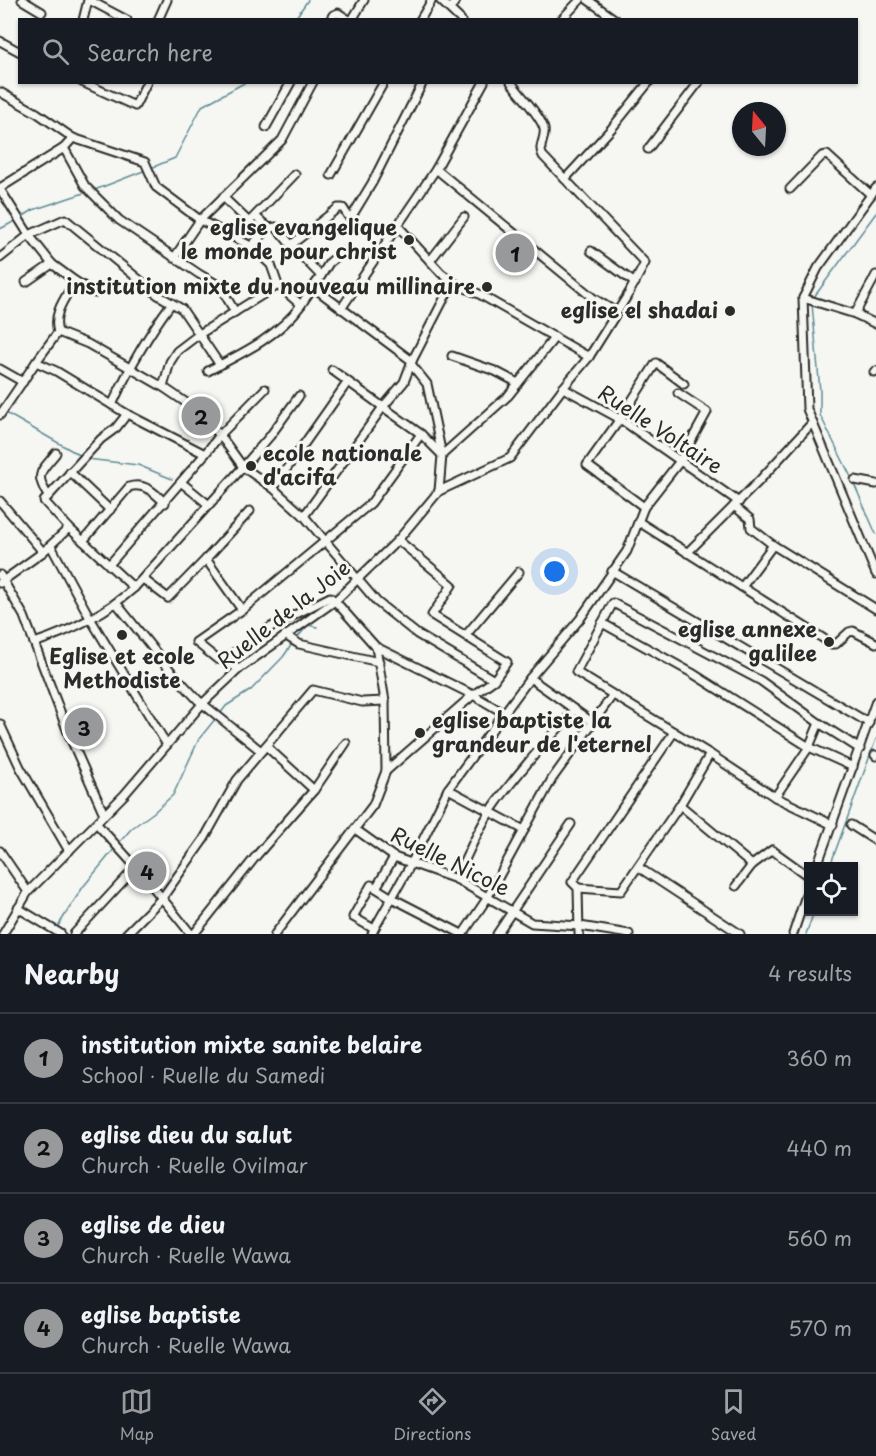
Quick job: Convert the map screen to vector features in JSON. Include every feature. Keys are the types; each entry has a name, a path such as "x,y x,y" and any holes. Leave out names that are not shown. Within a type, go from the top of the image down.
{"street":[{"path":"22,0 42,12"},
{"path":"84,18 88,0 123,18"},
{"path":"159,18 167,0"},
{"path":"352,18 364,0"},
{"path":"421,18 432,0"},
{"path":"440,0 458,18"},
{"path":"450,9 456,0"},
{"path":"563,18 580,0"},
{"path":"588,0 613,18"},
{"path":"331,18 338,13 347,18"},
{"path":"0,41 18,51"},
{"path":"86,84 135,106 146,84"},
{"path":"266,127 290,84"},
{"path":"174,258 200,220 282,140 312,84"},
{"path":"331,175 383,84"},
{"path":"291,245 338,208 343,208 348,216 352,216 372,183 422,84"},
{"path":"340,309 436,169 483,84"},
{"path":"512,84 542,124 544,132 541,152 645,263 635,283 591,251"},
{"path":"565,179 612,128 647,84"},
{"path":"648,149 697,84"},
{"path":"0,92 37,113 73,138 145,162 156,187 200,220 250,246 271,265 278,285 301,305"},
{"path":"73,138 64,148 0,189 29,235 52,264 95,293"},
{"path":"64,148 85,186 119,220 220,286 235,312"},
{"path":"790,189 822,156 826,155 871,195"},
{"path":"436,169 593,298 616,312"},
{"path":"223,197 249,222 296,174"},
{"path":"876,188 818,268 809,300 806,403 812,423 876,573"},
{"path":"256,216 269,228"},
{"path":"430,261 464,217"},
{"path":"0,258 29,235 65,219 85,238 171,304 182,309 220,365"},
{"path":"398,226 430,261 456,284 479,294 589,357"},
{"path":"250,246 269,228 276,227 321,276"},
{"path":"208,370 242,353 287,322 330,263 342,252"},
{"path":"26,282 52,264"},
{"path":"855,314 876,275"},
{"path":"0,415 58,332 57,313 75,281"},
{"name":"Ruelle de la Joie","path":"3,934 28,892 97,824 202,704 239,669 335,601 398,540 439,491 510,458 589,357 635,283"},
{"path":"304,516 383,407 404,382 411,363 447,293 456,284"},
{"path":"163,387 170,362 177,351 198,335 278,285"},
{"path":"313,287 411,363 427,384 442,455 439,491"},
{"path":"809,300 855,314 876,324"},
{"path":"112,405 129,368 148,335 171,304"},
{"path":"58,332 88,344 163,387 198,412 220,435 243,467 273,488 304,516 377,602 417,634 494,680"},
{"path":"442,455 493,411 518,384 555,337"},
{"path":"452,356 495,371 518,384"},
{"path":"36,362 56,371 127,414 205,454"},
{"path":"644,507 586,465 620,419 656,363 684,384"},
{"path":"0,369 23,381"},
{"path":"332,370 421,434 442,455"},
{"path":"273,488 347,383"},
{"name":"Ruelle Voltaire","path":"563,388 620,419 680,461 736,504 750,519 751,528 876,609"},
{"path":"109,565 182,483 220,435 266,389"},
{"path":"612,696 552,779 488,897 463,934 393,898 371,885 353,917 373,932 393,898 411,864 448,789 530,678 580,619 627,551 644,507 680,461 707,412 678,393"},
{"path":"34,643 69,630 117,604 143,579 243,467 299,396"},
{"path":"127,414 116,428 100,439 44,501 69,528 134,588"},
{"path":"687,553 812,423"},
{"path":"239,669 224,660 217,659 196,642 242,610 370,503 421,434"},
{"path":"48,496 40,483 40,477 56,453"},
{"path":"70,472 110,510"},
{"path":"855,480 876,484"},
{"path":"182,483 209,505"},
{"path":"83,541 129,487 134,485 150,489 165,502"},
{"path":"0,501 43,552"},
{"path":"143,579 168,598 250,511"},
{"path":"639,522 832,644 836,644 853,631 876,644"},
{"path":"69,528 51,546 2,580 24,616 69,735 104,814"},
{"path":"386,771 473,695 494,680 507,662 432,615 452,585 398,540"},
{"path":"741,587 773,544"},
{"path":"51,546 90,618 167,745"},
{"path":"206,559 242,610"},
{"path":"612,571 869,723"},
{"path":"466,635 519,572"},
{"path":"224,660 271,627 330,597 376,647 504,713"},
{"path":"833,825 775,797 710,754 576,672 613,603 760,681 860,749"},
{"path":"117,604 170,670 202,704 264,748 314,790"},
{"path":"602,623 692,673 809,747 853,767"},
{"path":"285,635 291,641 299,644 379,662"},
{"path":"275,934 373,805 386,771 385,702 376,647"},
{"path":"530,678 592,722"},
{"path":"126,934 162,898 204,839 237,780 313,690 362,702 385,702"},
{"path":"819,862 876,701"},
{"path":"456,879 490,811 528,761 575,710"},
{"path":"775,797 809,747 819,723"},
{"path":"0,724 20,767 69,850"},
{"path":"674,732 572,882 578,888 621,891 680,805 710,754"},
{"path":"97,824 193,934 257,855 314,790 346,742"},
{"path":"448,789 524,830"},
{"path":"680,805 752,865"},
{"path":"497,934 571,824"},
{"path":"851,825 876,841"},
{"name":"Ruelle Nicole","path":"355,829 394,857 456,879 532,923 579,930"},
{"path":"0,850 28,892"},
{"path":"736,886 752,865 772,850 804,873"},
{"path":"376,888 394,857"},
{"path":"74,934 136,867"},
{"path":"638,867 740,934"},
{"path":"578,888 579,930 629,934"},
{"path":"793,934 804,901"},
{"path":"18,908 60,933"}],"waterway":[{"path":"295,18 308,0"},
{"path":"151,168 175,158 202,106 242,84"},
{"path":"92,191 146,170"},
{"path":"22,217 33,210 87,192"},
{"path":"814,297 876,213"},
{"path":"0,229 15,221"},
{"path":"812,304 820,415 876,534"},
{"path":"6,413 83,457"},
{"path":"87,459 138,465 172,479"},
{"path":"297,638 308,625 317,627"},
{"path":"220,714 226,706 251,690 283,657 292,644"},
{"path":"118,844 132,828 173,795 199,739 216,718"},
{"path":"831,862 876,739"},
{"path":"56,929 83,887 115,848"},
{"path":"806,934 813,916"}],"place":[{"name":"eglise evangelique le monde pour christ","path":"409,240"},
{"name":"institution mixte sanite belaire","path":"515,253"},
{"name":"institution mixte du nouveau millinaire","path":"487,287"},
{"name":"eglise el shadai","path":"730,311"},
{"name":"eglise dieu du salut","path":"201,416"},
{"name":"ecole nationale d'acifa","path":"251,466"},
{"name":"Eglise et ecole Methodiste","path":"122,635"},
{"name":"eglise annexe galilee","path":"829,642"},
{"name":"eglise de dieu","path":"84,727"},
{"name":"eglise baptiste la grandeur de l'eternel","path":"420,733"},
{"name":"eglise baptiste","path":"147,871"}]}
